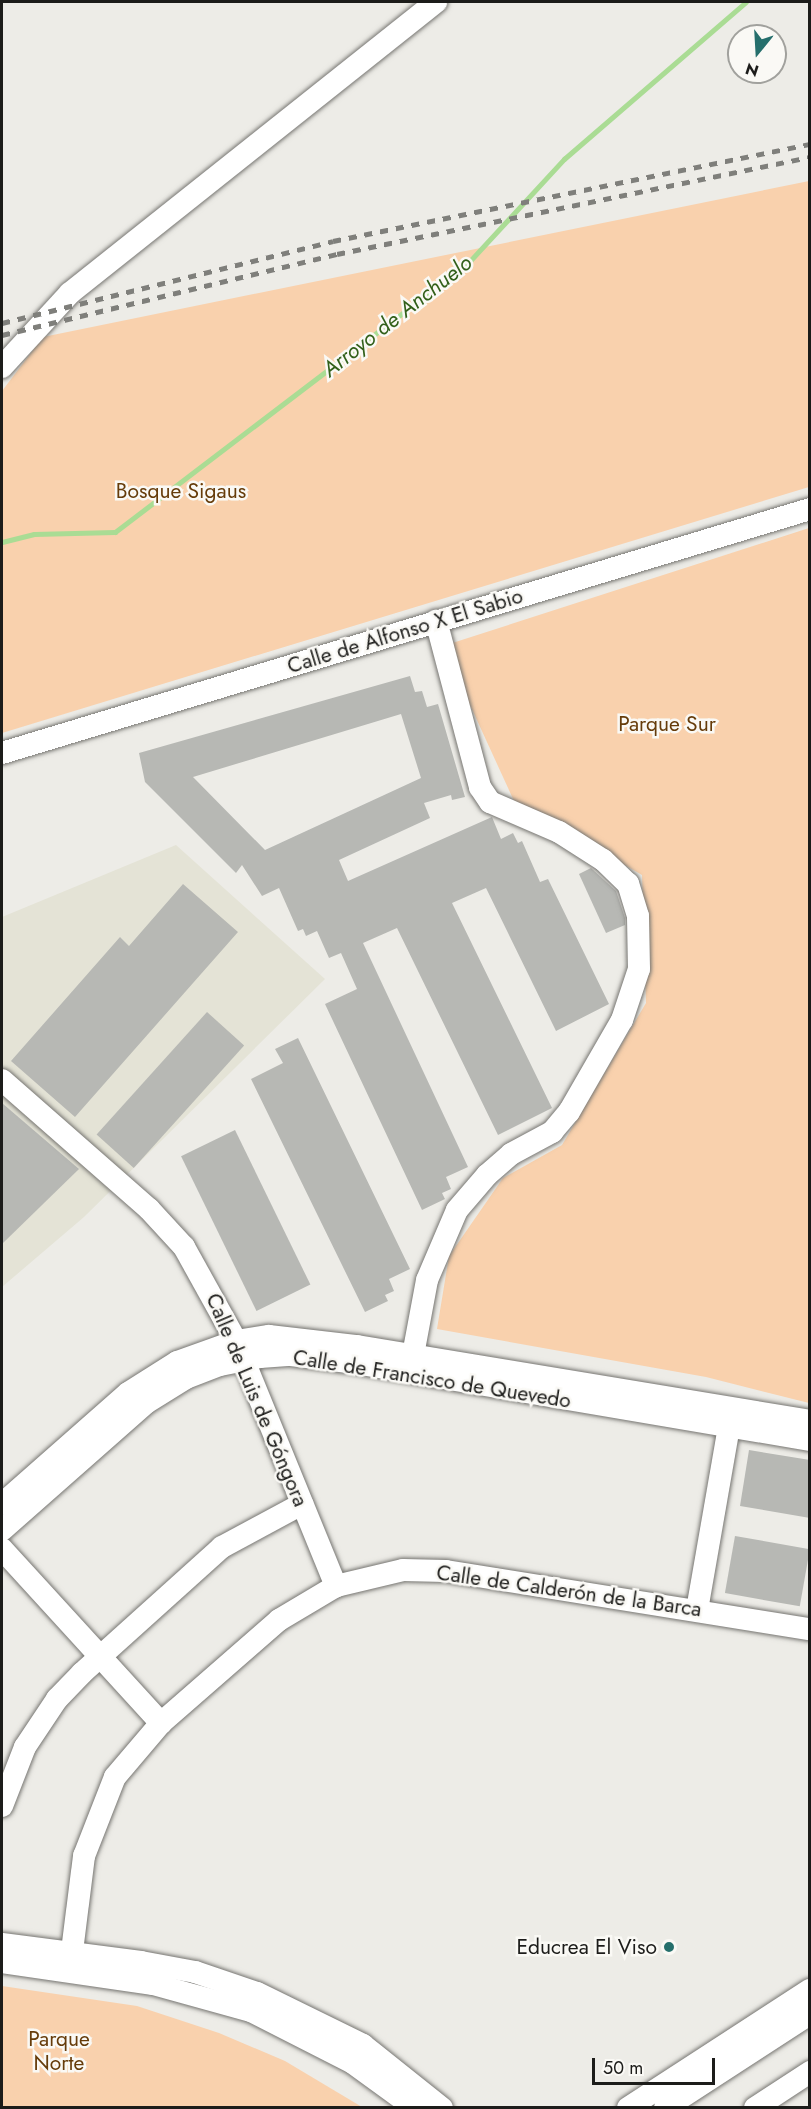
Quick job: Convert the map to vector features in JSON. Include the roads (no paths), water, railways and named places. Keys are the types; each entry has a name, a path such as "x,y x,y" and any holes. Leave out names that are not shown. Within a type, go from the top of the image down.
{"street":[{"path":"2,367 70,293 436,2"},
{"name":"Calle de Alfonso X El Sabio","path":"2,753 810,509"},
{"path":"413,1355 427,1280 457,1210 487,1175 512,1154 552,1132 570,1112 621,1020 639,969 638,916 628,884 603,860 559,832 490,802 480,788 436,621"},
{"name":"Calle de Luis de Góngora","path":"2,1080 149,1209 184,1247 239,1351 336,1586"},
{"name":"Calle de Francisco de Quevedo","path":"2,1504 128,1393 177,1362 239,1351 292,1336 810,1421"},
{"name":"Calle de Francisco de Quevedo","path":"2,1530 146,1403 186,1378 239,1351 356,1364 810,1440"},
{"path":"697,1610 729,1427"},
{"path":"2,1806 25,1747 57,1699 100,1656 222,1547 302,1504"},
{"path":"2,1549 161,1723"},
{"name":"Calle de Calderón de la Barca","path":"72,1952 84,1856 98,1813 115,1777 161,1723 279,1620 336,1586 403,1570 446,1570 810,1629"},
{"path":"2,1944 72,1952 195,1972 257,1993 363,2045 442,2108"},
{"path":"2,1962 153,1984 251,2011 353,2062 415,2108"},
{"path":"628,2108 810,1990"},
{"path":"665,2108 810,2014"},
{"path":"755,2108 810,2072"}],"waterway":[{"name":"Arroyo de Anchuelo","path":"2,542 34,534 115,532 468,263 564,159 746,2"}],"railway":[{"path":"2,323 333,241 810,144"},
{"path":"2,335 337,254 810,157"}],"place":[{"name":"Educrea El Viso","path":"669,1947"}],"park label":[{"name":"Bosque Sigaus","path":"181,491"},
{"name":"Parque Sur","path":"667,724"},
{"name":"Parque Norte","path":"59,2051"}]}
